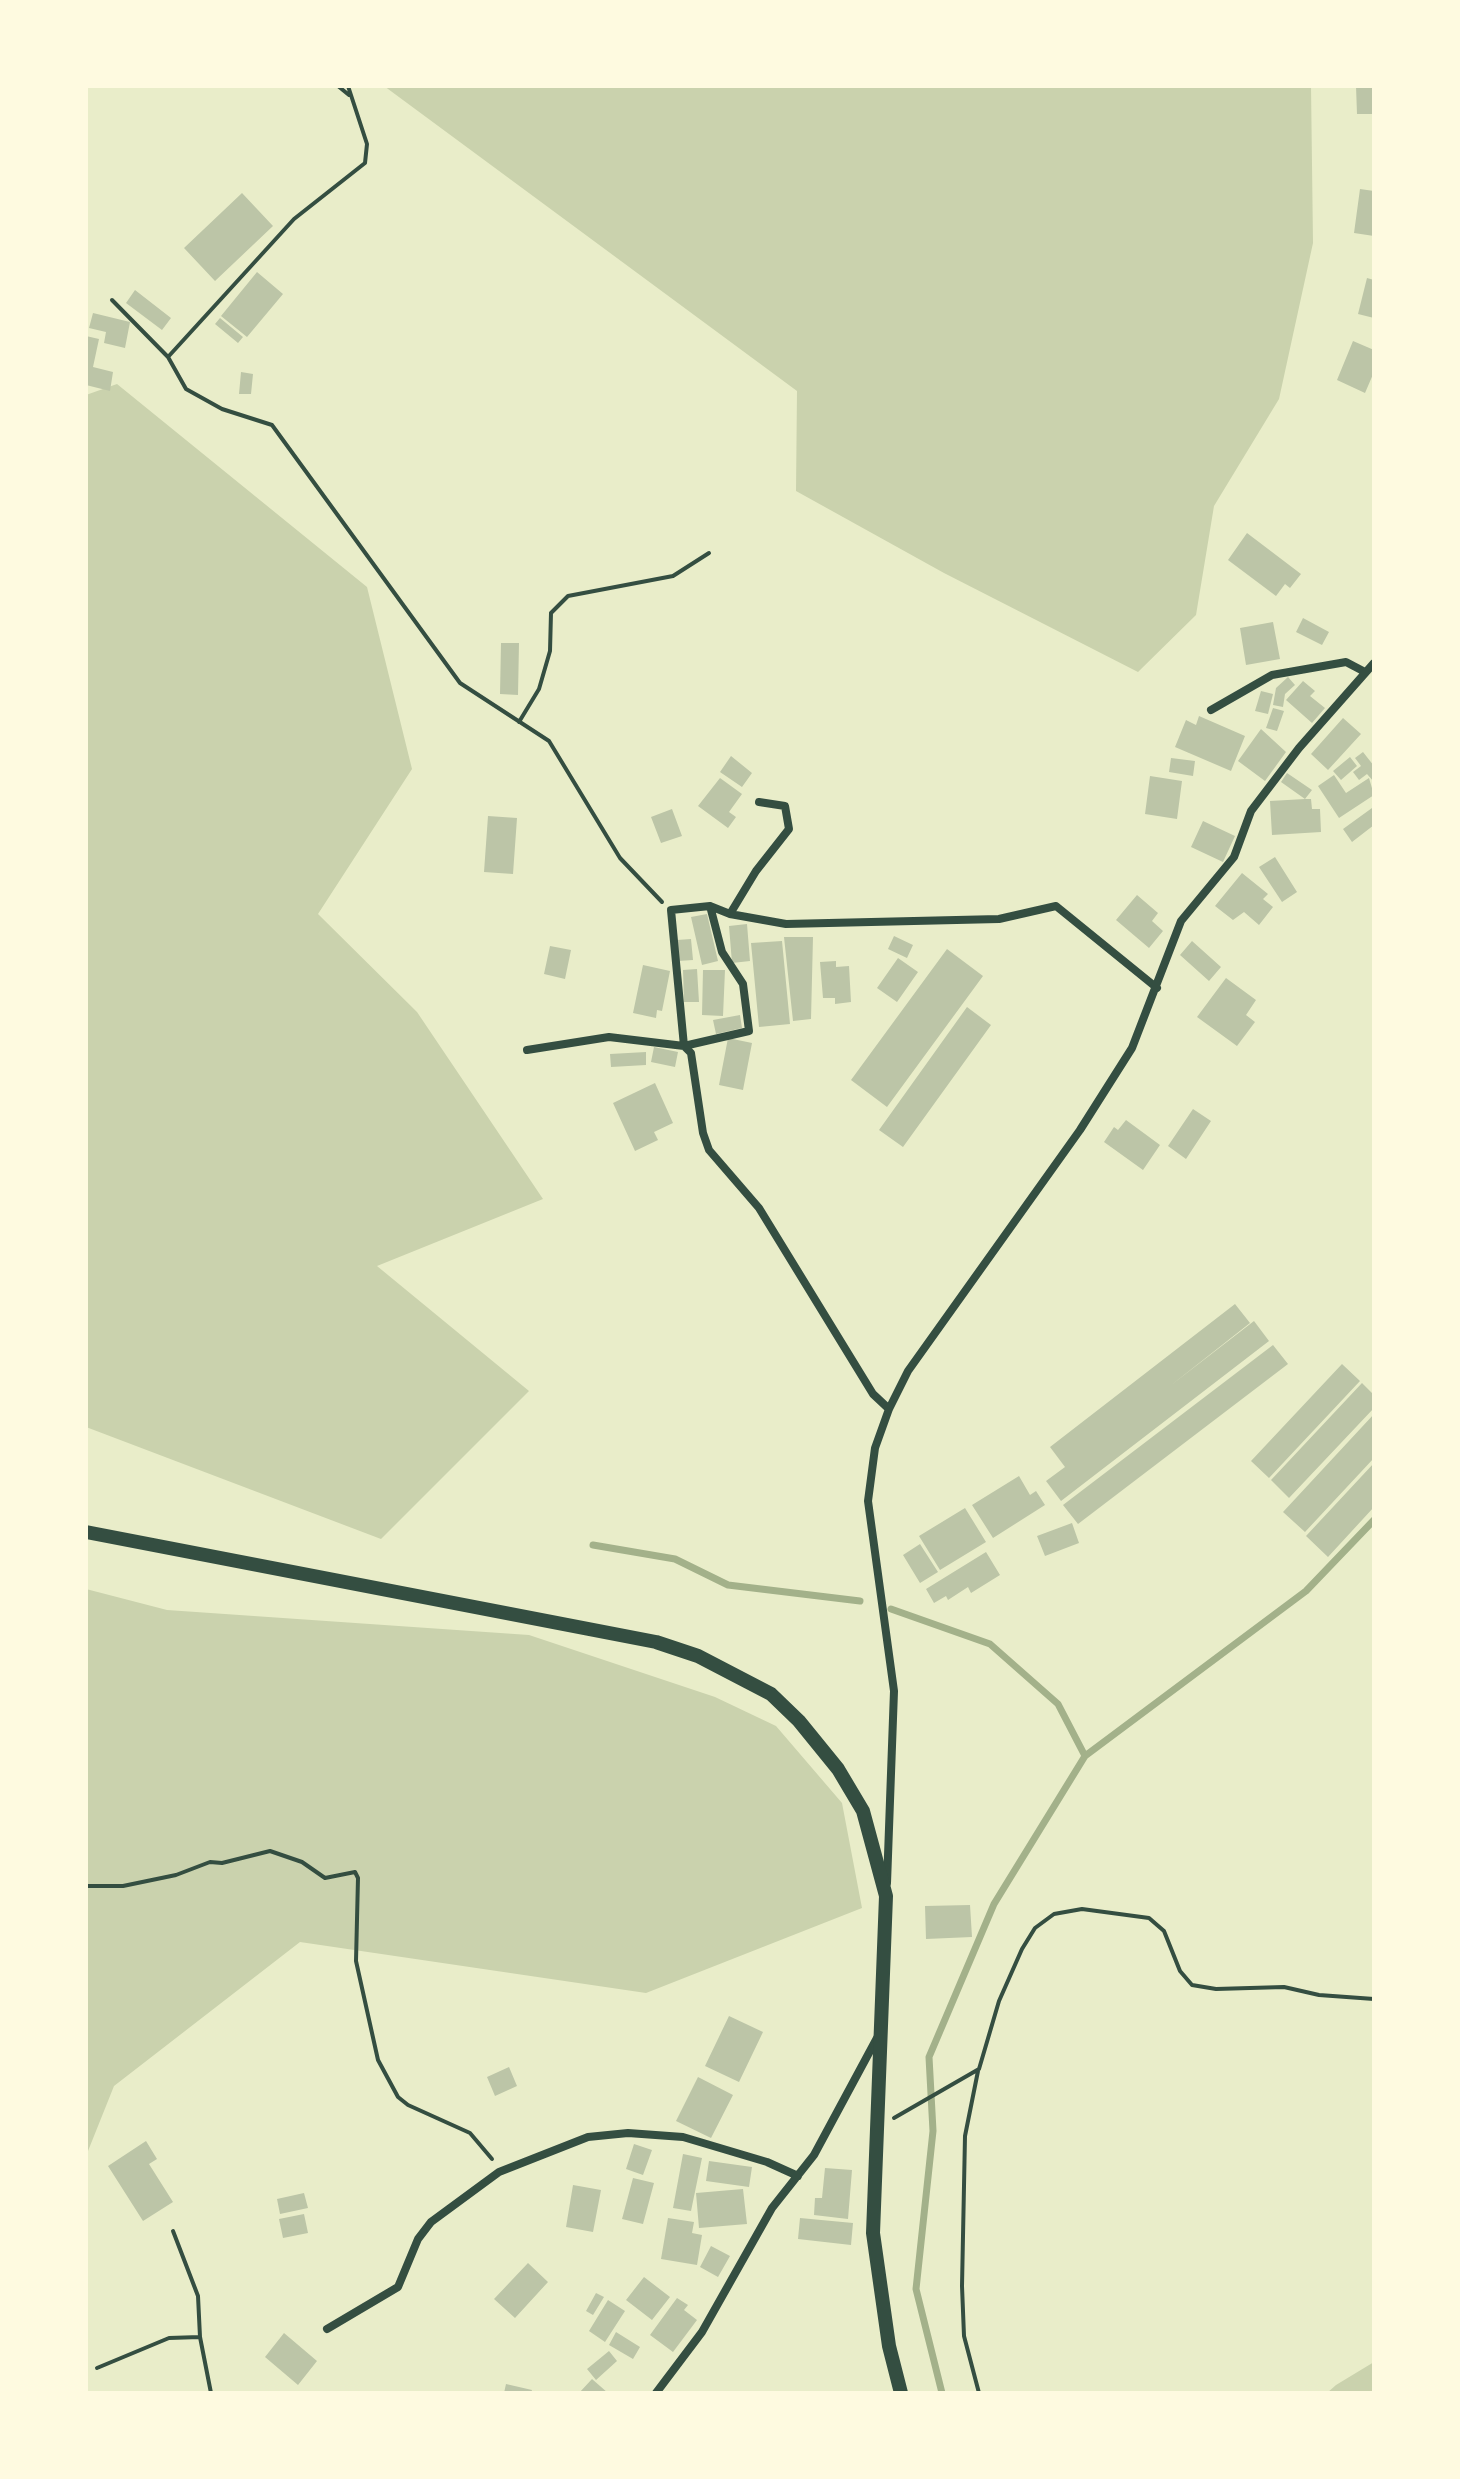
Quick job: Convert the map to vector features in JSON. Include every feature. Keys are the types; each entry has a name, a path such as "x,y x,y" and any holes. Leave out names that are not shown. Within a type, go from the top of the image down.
{"street":[{"path":"1211,710 1272,675 1346,662 1365,672"},
{"path":"901,2393 889,2346 873,2233 894,1691 868,1501 875,1448 889,1409 908,1371 1080,1130 1124,1060 1157,988 1181,921 1234,857 1251,811 1374,663"},
{"path":"730,914 756,871 789,829 785,806 759,802"},
{"path":"889,1409 873,1394 759,1208 709,1150 691,1053 684,1046 670,935 671,910 710,906 730,914 786,924 999,919 1056,906 1157,988"},
{"path":"527,1050 609,1037 684,1046 749,1031 743,984 722,952 710,906"},
{"path":"86,1532 656,1642 698,1656 771,1694 838,1769 863,1811 886,1896"},
{"path":"656,2393 702,2332 751,2243 814,2155 882,2030"},
{"path":"327,2329 398,2287 418,2239 431,2222 499,2172 588,2137 628,2133 683,2137 767,2162 798,2176"}],"path":[{"path":"338,86 351,97"},
{"path":"168,357 294,219 365,163 367,144 348,86"},
{"path":"112,300 168,357 186,389 222,409 272,425 460,683 549,741 620,858 671,910"},
{"path":"519,722 539,689 550,651 551,613 568,596 673,576 709,553"},
{"path":"86,1886 123,1886 176,1875 210,1862 222,1863 270,1851 302,1862 325,1878 347,1871 355,1872 358,1878 356,1961 378,2060 398,2097 408,2105 470,2133 499,2172"},
{"path":"979,2393 964,2336 965,2136 979,2069 999,2001 1035,1928 1054,1914 1082,1909 1149,1918 1164,1931 1180,1971 1192,1985 1216,1989 1284,1987 1333,1997 1374,1999"},
{"path":"918,2104 979,2069"},
{"path":"173,2231 198,2296 200,2337 211,2393"},
{"path":"97,2368 169,2338 200,2337"}],"green space":[{"path":"384,86 1311,86 1313,243 1279,399 1214,506 1196,615 1138,672 944,573 796,491 797,391"},
{"path":"117,384 367,587 412,769 318,914 417,1012 543,1199 377,1266 529,1391 381,1539 86,1427 86,395"},
{"path":"86,1589 167,1610 529,1635 715,1697 776,1726 842,1803 862,1908 646,1993 300,1942 114,2086 86,2156"},
{"path":"1374,2362 1374,2393 1327,2393 1336,2385"}],"building":[{"path":"1356,86 1374,86 1374,114 1357,114"},
{"path":"1360,189 1374,191 1374,236 1354,233"},
{"path":"242,193 273,226 215,281 184,248"},
{"path":"257,272 283,294 247,337 221,316"},
{"path":"1367,278 1374,280 1374,318 1358,314"},
{"path":"135,290 171,318 162,330 126,303"},
{"path":"93,313 130,322 125,348 104,343 106,332 89,328"},
{"path":"220,318 243,337 238,343 215,324"},
{"path":"86,336 99,339 93,367 113,372 110,391 86,385"},
{"path":"1353,341 1374,350 1374,372 1365,393 1337,380"},
{"path":"241,372 253,374 251,394 239,394"},
{"path":"1247,533 1301,574 1290,588 1285,584 1276,596 1228,560"},
{"path":"1303,618 1329,632 1322,645 1296,632"},
{"path":"1273,622 1280,659 1246,665 1240,628"},
{"path":"501,643 519,643 518,695 500,694"},
{"path":"1288,677 1295,685 1285,694 1283,707 1273,705 1276,688"},
{"path":"1303,681 1315,691 1310,696 1325,708 1312,723 1286,700"},
{"path":"1261,691 1273,694 1268,714 1255,711"},
{"path":"1273,708 1284,711 1277,731 1266,728"},
{"path":"1199,716 1245,736 1231,771 1175,747 1186,720 1196,725"},
{"path":"1343,718 1361,734 1328,770 1311,754"},
{"path":"1261,729 1286,752 1265,781 1238,761"},
{"path":"1363,752 1374,766 1374,782 1367,774 1359,780 1353,772 1361,766 1355,758"},
{"path":"731,756 752,773 742,787 720,772"},
{"path":"1350,757 1357,766 1341,780 1333,771"},
{"path":"1171,758 1195,761 1193,776 1169,772"},
{"path":"1287,773 1312,790 1305,799 1281,782"},
{"path":"1334,775 1346,793 1369,778 1374,795 1339,818 1318,786"},
{"path":"1150,776 1182,781 1177,819 1145,814"},
{"path":"720,778 742,794 729,812 736,817 728,828 698,806"},
{"path":"1311,799 1312,809 1320,809 1321,832 1272,835 1270,801"},
{"path":"1372,808 1374,825 1352,842 1343,829"},
{"path":"672,809 682,836 661,843 651,817"},
{"path":"488,816 517,818 513,874 484,872"},
{"path":"1203,821 1235,836 1223,862 1191,847"},
{"path":"1275,857 1297,892 1282,902 1259,867"},
{"path":"1242,873 1268,894 1263,899 1273,907 1259,925 1244,912 1233,920 1215,906"},
{"path":"1137,895 1158,913 1152,921 1163,931 1149,948 1116,920"},
{"path":"707,914 718,961 702,965 691,917"},
{"path":"747,924 750,961 732,963 729,926"},
{"path":"894,936 913,945 907,958 888,949"},
{"path":"784,937 813,937 811,1019 793,1021"},
{"path":"691,939 693,960 678,961 677,940"},
{"path":"782,941 790,1024 759,1027 751,943"},
{"path":"1192,941 1221,967 1209,981 1180,955"},
{"path":"550,946 571,950 565,979 544,974"},
{"path":"947,949 983,976 887,1107 851,1080"},
{"path":"898,958 918,972 897,1002 877,988"},
{"path":"836,961 836,967 849,966 851,1002 835,1004 835,998 823,998 820,962"},
{"path":"643,965 670,971 662,1011 657,1010 656,1018 633,1013"},
{"path":"697,969 699,1002 684,1002 683,970"},
{"path":"703,970 725,970 723,1016 702,1015"},
{"path":"1226,978 1256,1000 1246,1015 1255,1022 1237,1046 1197,1017"},
{"path":"967,1007 991,1025 903,1147 879,1130"},
{"path":"740,1015 742,1028 716,1034 713,1020"},
{"path":"728,1038 752,1043 743,1090 719,1085"},
{"path":"654,1047 678,1052 675,1067 651,1062"},
{"path":"646,1052 646,1065 611,1067 610,1054"},
{"path":"655,1083 673,1123 654,1132 658,1140 635,1151 613,1103"},
{"path":"1193,1109 1211,1121 1186,1159 1168,1146"},
{"path":"1126,1120 1160,1145 1143,1170 1104,1142 1114,1127 1118,1130"},
{"path":"1235,1304 1250,1323 1170,1386 1254,1321 1269,1341 1061,1501 1046,1481 1065,1467 1050,1447"},
{"path":"1273,1345 1288,1364 1078,1524 1063,1505"},
{"path":"1342,1364 1360,1381 1269,1478 1251,1461"},
{"path":"1362,1383 1374,1395 1374,1408 1289,1498 1271,1480"},
{"path":"1374,1414 1374,1458 1305,1532 1283,1512"},
{"path":"1374,1463 1374,1507 1328,1557 1306,1536"},
{"path":"1019,1476 1030,1495 1036,1491 1045,1505 993,1538 972,1505"},
{"path":"965,1508 986,1542 940,1570 919,1536"},
{"path":"1072,1523 1079,1543 1045,1556 1037,1536"},
{"path":"920,1544 938,1572 920,1583 903,1555"},
{"path":"986,1552 1000,1575 971,1593 968,1587 948,1600 946,1596 934,1603 926,1589"},
{"path":"970,1905 972,1937 926,1939 925,1906"},
{"path":"729,2016 763,2032 739,2082 705,2066"},
{"path":"509,2067 517,2086 495,2096 487,2077"},
{"path":"698,2077 733,2095 711,2138 676,2121"},
{"path":"146,2141 157,2159 149,2164 173,2202 143,2221 108,2166"},
{"path":"634,2144 652,2150 643,2175 626,2169"},
{"path":"683,2154 702,2158 691,2211 673,2208"},
{"path":"709,2161 752,2167 749,2187 706,2181"},
{"path":"825,2168 852,2170 848,2219 814,2215 815,2198 822,2198"},
{"path":"633,2178 654,2183 643,2224 622,2219"},
{"path":"573,2185 601,2190 593,2232 566,2227"},
{"path":"743,2189 747,2224 699,2228 696,2193"},
{"path":"304,2193 308,2208 280,2214 277,2199"},
{"path":"304,2214 308,2233 283,2238 279,2219"},
{"path":"668,2218 694,2222 692,2233 702,2235 697,2265 661,2259"},
{"path":"800,2218 853,2223 851,2245 798,2239"},
{"path":"711,2246 730,2256 718,2277 700,2267"},
{"path":"528,2263 548,2282 515,2318 494,2299"},
{"path":"644,2277 670,2297 652,2320 626,2300"},
{"path":"596,2293 604,2297 593,2315 586,2311"},
{"path":"677,2298 688,2305 684,2310 697,2320 673,2352 650,2335"},
{"path":"608,2300 625,2311 605,2342 589,2331"},
{"path":"616,2332 640,2347 633,2359 609,2345"},
{"path":"284,2333 317,2361 298,2385 265,2357"},
{"path":"609,2351 617,2361 596,2380 587,2369"},
{"path":"592,2379 608,2393 579,2393"},
{"path":"506,2384 532,2390 531,2393 504,2393"}],"waterway":[{"path":"942,2393 916,2289 933,2131 929,2057 994,1904 1085,1756 1306,1591 1374,1520"},
{"path":"593,1545 675,1559 728,1585 860,1601"},
{"path":"891,1609 990,1644 1058,1704 1085,1756"}]}
